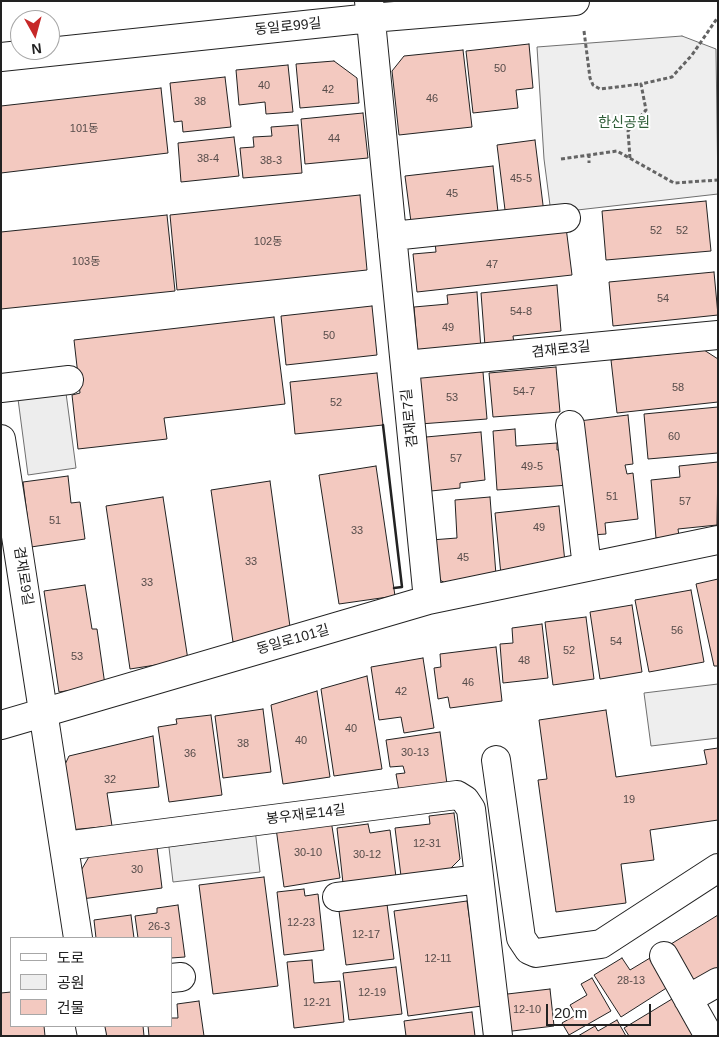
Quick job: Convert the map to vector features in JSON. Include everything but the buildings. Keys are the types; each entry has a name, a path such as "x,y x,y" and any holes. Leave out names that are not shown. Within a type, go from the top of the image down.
{"street":[{"name":"동일로99길","path":"1,56 370,10 575,1"},
{"name":"겸재로7길","path":"370,10 428,600"},
{"path":"392,236 566,218"},
{"name":"겸재로3길","path":"405,365 718,334"},
{"path":"1,388 68,380"},
{"path":"570,425 587,567"},
{"name":"겸재로9길","path":"1,438 45,714"},
{"name":"동일로101길","path":"1,725 45,714 428,600 718,540"},
{"path":"45,714 78,937"},
{"path":"496,760 522,938 529,950 536,953 601,944 718,868"},
{"name":"봉우재로14길","path":"65,846 457,795 465,800 471,809 498,1036"},
{"path":"337,897 479,879"},
{"path":"664,956 709,1036"},
{"path":"688,999 718,982"}],"path":[{"path":"584,30 590,78 593,85 600,89 642,84 672,76 692,55 718,17"},
{"path":"630,158 628,132 646,110 642,84"},
{"path":"561,158 617,151 674,183 718,180"},
{"path":"589,154 589,163"}],"green space":[{"name":"한신공원","path":"682,36 716,49 718,194 551,213 544,159 537,47"},
{"path":"718,684 718,738 651,746 644,693"}],"shaded area":[{"path":"66,393 76,468 28,475 18,399"},
{"path":"255,829 260,872 173,882 168,839"}],"wall":[{"path":"383,425 402,587 394,588"}]}
